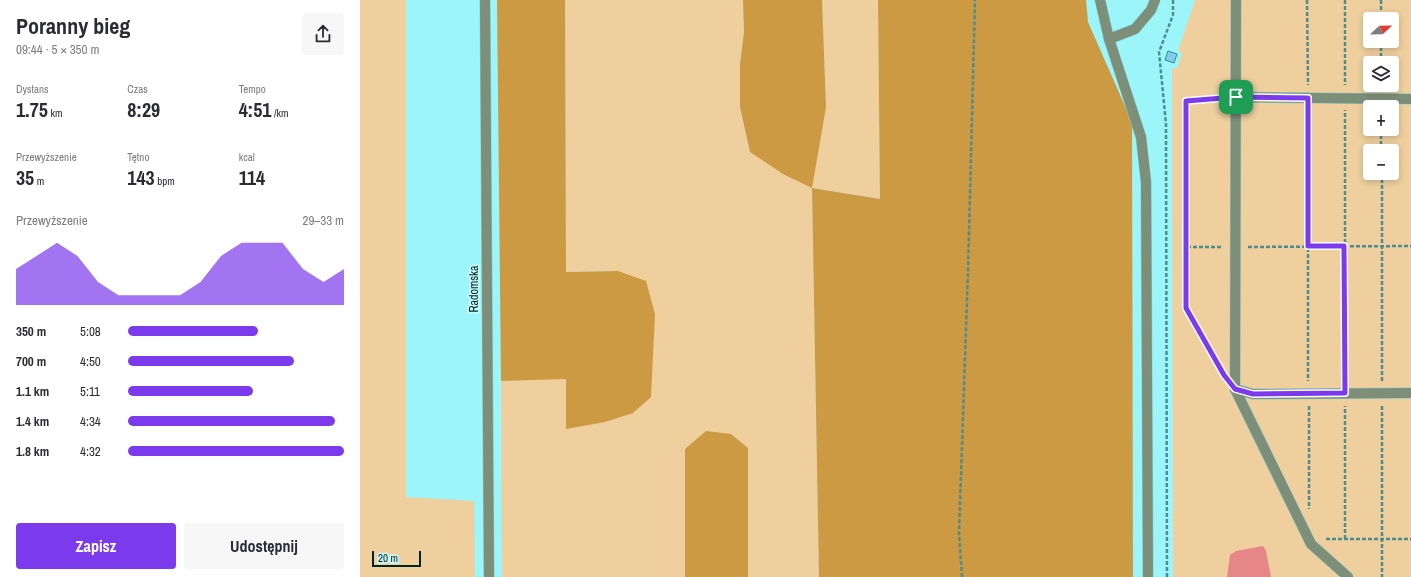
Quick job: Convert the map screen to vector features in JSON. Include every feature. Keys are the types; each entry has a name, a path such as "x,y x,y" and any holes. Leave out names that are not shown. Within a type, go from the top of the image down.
{"street":[{"name":"Radomska","path":"485,0 489,577"},
{"path":"1100,0 1109,39 1139,130 1146,182 1148,577"},
{"path":"1109,39 1135,29 1150,10 1155,0"},
{"path":"1236,0 1235,389 1311,544 1348,577"},
{"path":"1236,97 1411,99"},
{"path":"1235,389 1253,394 1411,393"}],"path":[{"path":"962,577 959,534 975,0"},
{"path":"1167,577 1166,124 1159,52 1173,15 1173,0"},
{"path":"1308,0 1309,512"},
{"path":"1345,0 1345,539"},
{"path":"1381,0 1381,12"},
{"path":"1235,389 1224,375 1186,308 1186,101 1236,97"},
{"path":"1382,180 1382,577"},
{"path":"1187,247 1411,246"},
{"path":"1308,539 1411,539"}],"shaded area":[{"path":"360,0 406,0 406,497 474,501 475,577 360,577"},
{"path":"497,0 565,0 566,272 618,271 646,281 655,314 651,397 633,413 605,422 566,429 566,379 501,381"},
{"path":"565,0 743,0 744,32 740,64 740,107 750,152 826,107 822,0 878,0 880,199 812,188 819,577 748,577 748,448 685,449 685,577 502,577 501,381 566,378 567,429 618,271 566,272"},
{"path":"743,0 822,0 826,107 812,188 783,174 750,152 740,107 740,64 744,32"},
{"path":"878,0 1086,0 1088,22 1132,122 1133,577 819,577 812,188 880,199"},
{"path":"1195,0 1411,0 1411,577 1173,577 1172,68 1177,69 1182,53 1178,51"},
{"path":"706,431 731,434 748,448 748,577 685,577 685,449"},
{"path":"1263,546 1266,551 1271,577 1227,577 1230,555 1236,551"}],"building":[{"path":"1168,51 1177,54 1174,63 1165,60"}],"route":[{"path":"1236,97 1308,98 1308,246 1344,246 1345,393 1253,394 1235,389 1224,375 1186,308 1186,101 1236,97"}]}
